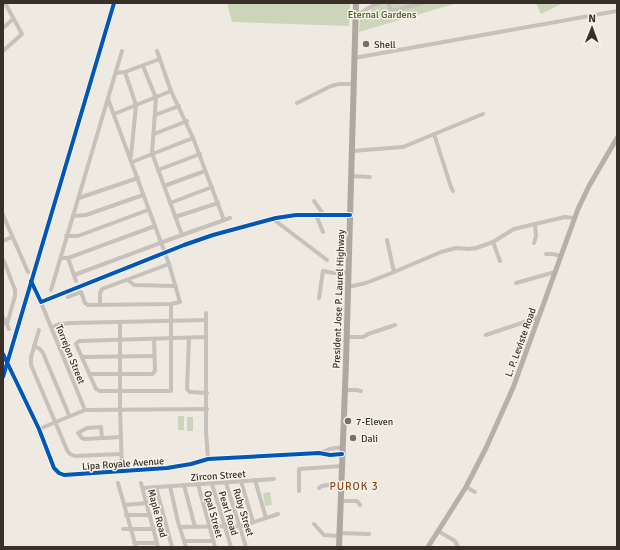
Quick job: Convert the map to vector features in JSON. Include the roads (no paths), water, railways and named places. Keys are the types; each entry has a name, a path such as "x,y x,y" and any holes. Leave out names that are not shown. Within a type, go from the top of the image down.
{"highway":[{"name":"President Jose P. Laurel Highway","path":"338,547 347,337 356,3"}],"main road":[{"name":"L. P. Leviste Road","path":"428,547 466,487 486,448 513,388 540,317 574,218 589,186 617,138"}],"street":[{"path":"3,377 114,3"},
{"path":"355,17 370,5 379,3"},
{"path":"388,3 393,11 422,3"},
{"path":"3,51 22,35 22,32 4,4"},
{"path":"354,58 617,11"},
{"path":"3,28 13,19"},
{"path":"51,290 122,51"},
{"path":"157,51 171,91 187,121 224,220"},
{"path":"116,73 125,72 160,59"},
{"path":"143,66 156,98 152,153 182,234"},
{"path":"125,72 136,105 130,157"},
{"path":"297,103 339,84 354,84"},
{"path":"114,114 171,91"},
{"path":"68,298 81,292 86,304 170,304 180,302 169,264 108,99"},
{"path":"155,115 179,106"},
{"path":"352,151 403,147 483,114"},
{"path":"154,134 187,121"},
{"path":"434,134 453,191"},
{"path":"132,162 193,138"},
{"path":"158,170 200,154"},
{"path":"164,186 205,171"},
{"path":"351,176 370,177"},
{"path":"78,198 138,178"},
{"path":"170,203 212,187"},
{"path":"72,216 86,215 143,195"},
{"path":"314,201 324,215"},
{"path":"175,217 218,203"},
{"path":"66,236 78,236 148,210"},
{"path":"42,303 213,235 273,219 296,215 350,215"},
{"path":"316,215 323,232"},
{"path":"348,287 394,272 450,249 469,249 493,242 514,229 565,217 574,218"},
{"path":"4,218 28,272"},
{"path":"74,275 182,234 230,218"},
{"path":"273,219 327,260"},
{"path":"534,243 536,236 535,224"},
{"path":"60,258 68,258 155,226"},
{"path":"3,241 12,237"},
{"path":"387,240 394,272"},
{"path":"493,242 500,261"},
{"path":"546,254 560,256"},
{"path":"68,258 76,281"},
{"path":"3,260 16,296 8,327 3,317"},
{"path":"100,305 100,290 169,264"},
{"path":"319,298 323,271 333,273 348,272"},
{"path":"516,283 555,272"},
{"path":"128,280 134,285 176,286"},
{"name":"Torrejon Street","path":"31,281 42,303 85,410"},
{"path":"170,304 172,339 171,391 120,392 96,389 76,344 78,341 172,339 206,337"},
{"path":"206,313 206,432 208,460"},
{"path":"486,335 540,317"},
{"path":"52,327 66,323 206,320"},
{"path":"120,322 120,437 122,471"},
{"path":"347,337 364,336 395,325"},
{"path":"39,330 31,357 31,365 67,450 70,454 75,456 121,454"},
{"path":"189,338 187,389 190,392 207,393"},
{"path":"90,374 152,374 155,371 154,339"},
{"path":"34,346 40,349 43,353 69,415"},
{"name":"Lipa Royale Avenue","path":"3,354 38,428 54,468 59,473 64,475 180,466 208,460 319,453 330,449 342,450"},
{"path":"82,357 154,356"},
{"path":"345,390 361,391"},
{"path":"38,428 85,410 120,408 206,409"},
{"path":"102,438 101,427 87,428 78,433 82,438 102,438 120,437"},
{"path":"299,491 299,469 342,466"},
{"name":"Zircon Street","path":"142,486 156,487 274,479"},
{"path":"255,480 266,518"},
{"path":"241,481 253,522"},
{"name":"Ruby Street","path":"226,482 246,547"},
{"path":"319,488 322,486 341,483"},
{"path":"118,484 135,545 158,545"},
{"name":"Opal Street","path":"198,484 215,547"},
{"name":"Pearl Road","path":"212,484 231,547"},
{"path":"184,485 194,527"},
{"name":"Maple Road","path":"142,486 158,545"},
{"path":"170,486 186,547"},
{"path":"156,487 172,547"},
{"path":"466,487 475,492"},
{"path":"340,501 357,501 360,505"},
{"path":"124,505 147,503"},
{"path":"180,527 239,526 278,514"},
{"path":"126,515 150,515"},
{"path":"314,524 324,535 369,534"},
{"path":"123,529 154,529"},
{"path":"438,531 455,541 458,547"},
{"path":"184,541 213,541"}],"place":[{"name":"Shell","path":"366,44"},
{"name":"7-Eleven","path":"348,421"},
{"name":"Dali","path":"353,438"}],"district":[{"name":"PUROK 3","path":"354,486"}],"park label":[{"name":"Eternal Gardens","path":"382,14"}]}
